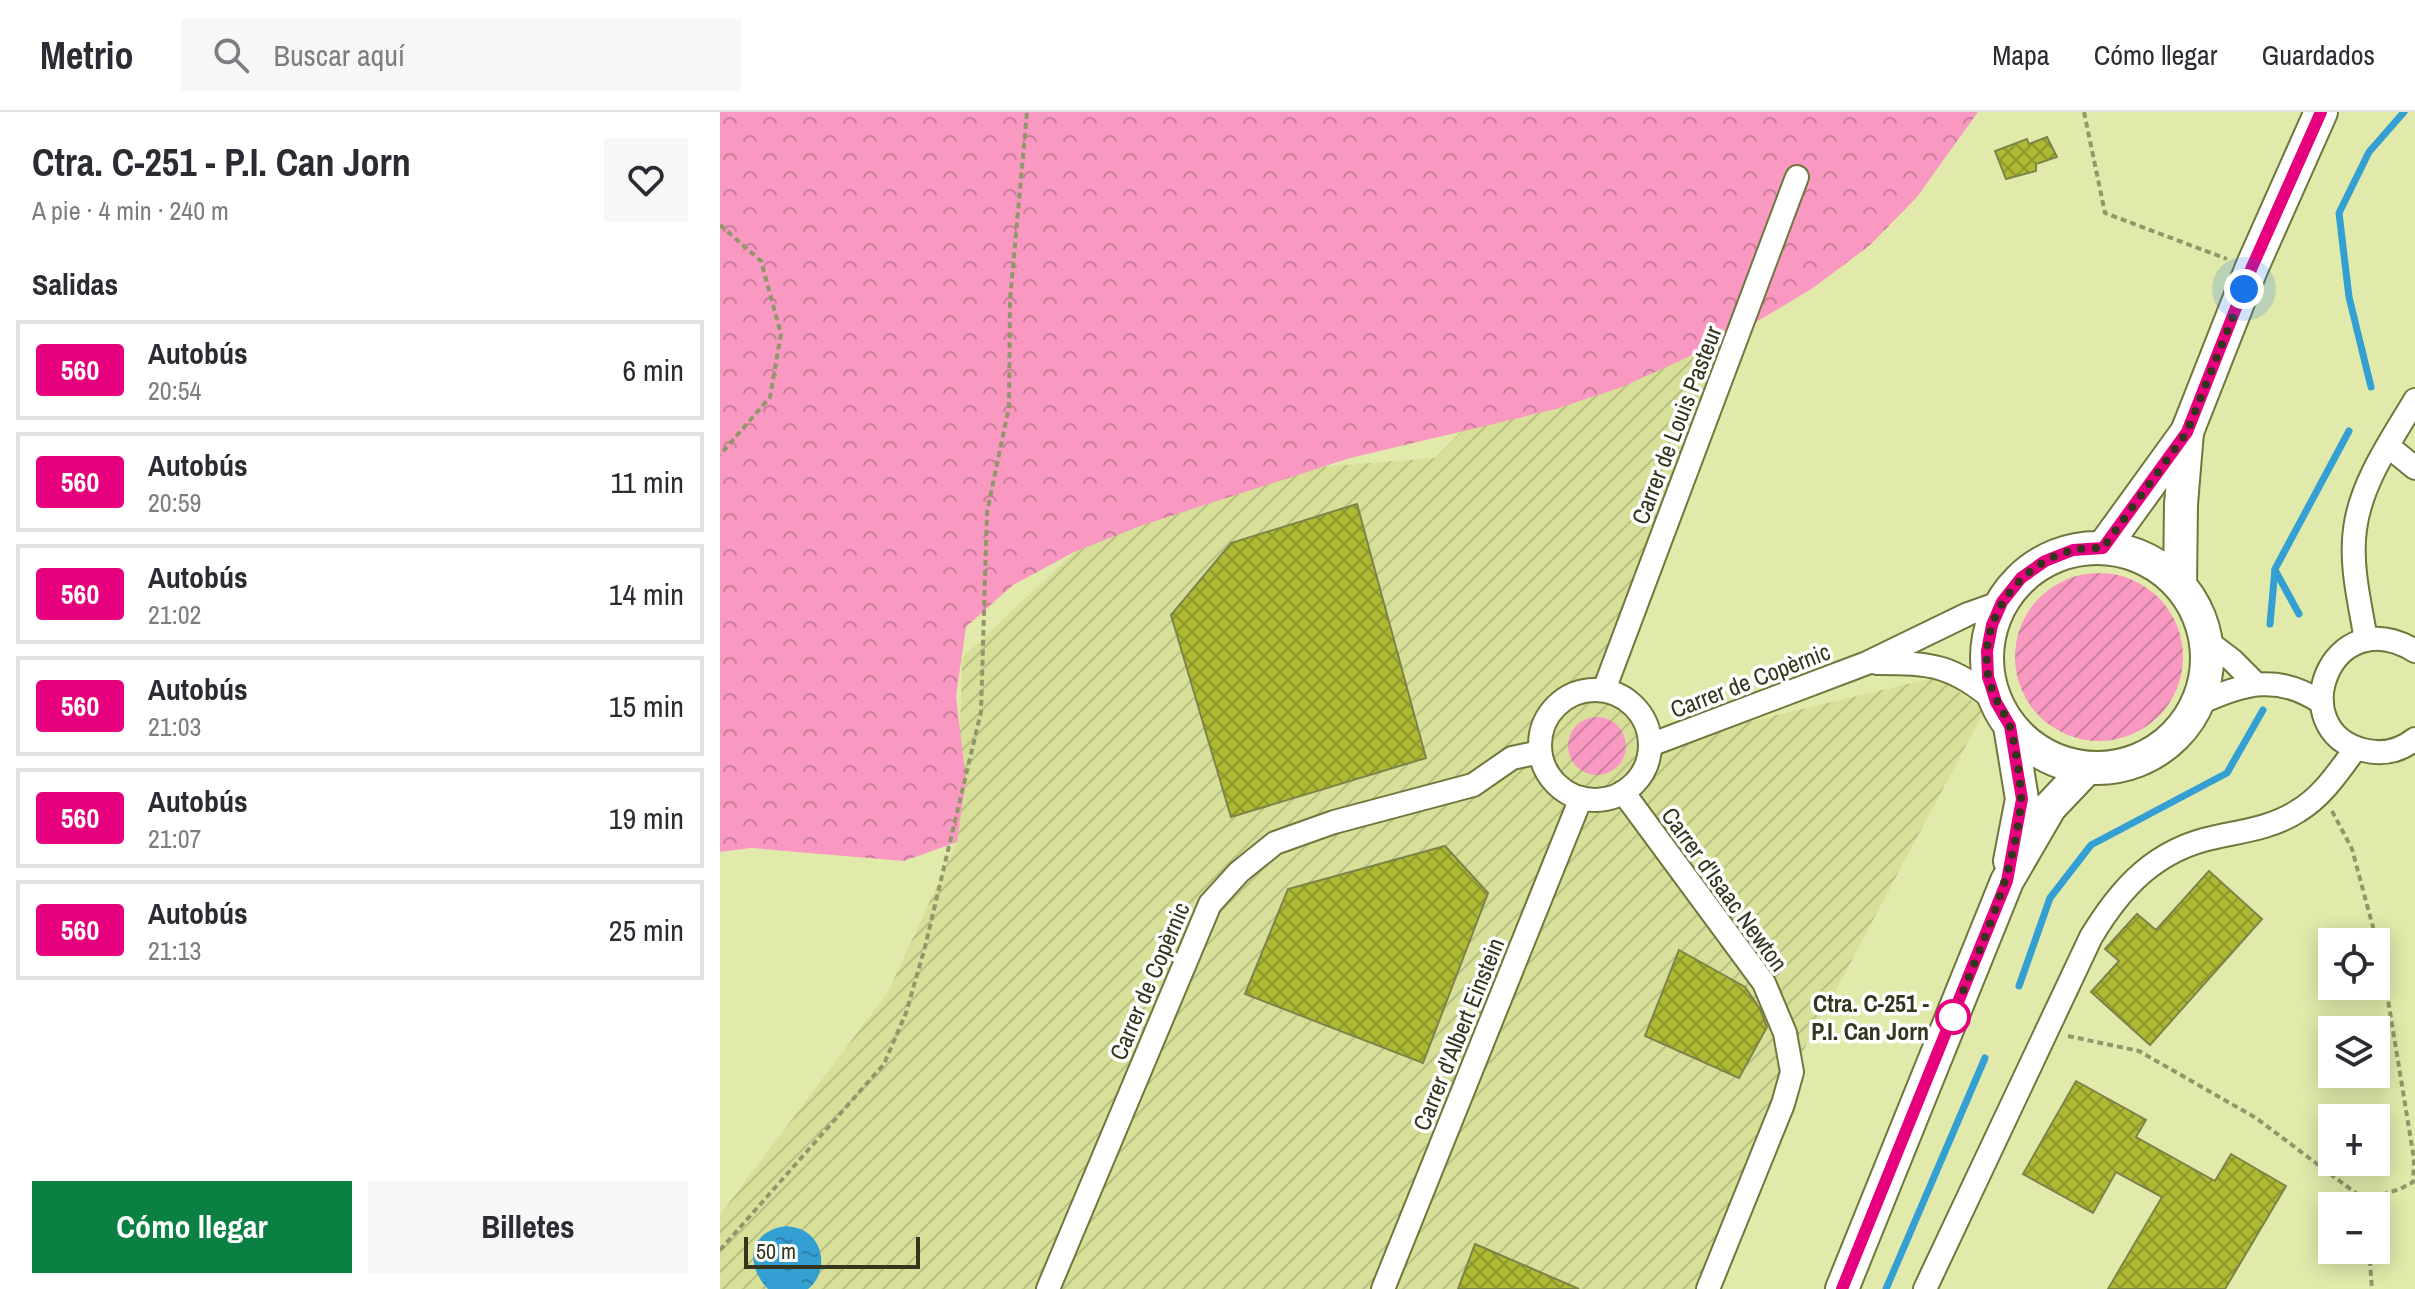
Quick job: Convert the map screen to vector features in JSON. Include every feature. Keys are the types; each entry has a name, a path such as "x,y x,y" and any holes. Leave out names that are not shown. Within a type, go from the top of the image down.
{"main road":[{"path":"2103,548 2187,432 2252,267 2321,112"},
{"path":"2180,585 2181,504 2187,432"},
{"path":"2003,714 2031,747 2057,761 2087,768 2114,767 2140,760 2164,746 2184,727 2198,704 2208,662 2207,641 2198,611 2180,585 2158,566 2132,553 2103,548 2073,550 2045,561 2021,578 2002,602 1992,625 1987,651 1988,677 2003,714 2022,799 2007,881"},
{"path":"1842,1289 2007,881 2050,807 2087,768"}],"street":[{"name":"Carrer de Louis Pasteur","path":"1604,690 1797,177"},
{"path":"2366,640 2357,593 2355,529 2360,506 2388,446 2415,400"},
{"path":"2388,446 2415,468"},
{"name":"Carrer de Copèrnic","path":"1650,745 1867,663 1968,614 2002,602"},
{"path":"2415,651 2383,638 2349,646 2335,658 2321,690 2322,703 2333,730 2343,741 2356,748 2374,753 2392,751 2415,739"},
{"path":"2207,641 2255,683"},
{"name":"Carrer de Copèrnic","path":"1867,663 1920,663 1950,670 1974,684 2003,714"},
{"path":"2289,686 2326,673"},
{"path":"2198,704 2255,683 2289,686 2322,703"},
{"path":"1604,690 1619,695 1642,715 1650,745 1647,763 1638,780 1623,792 1595,800 1581,798 1553,781 1540,752 1541,735 1557,705 1579,693 1604,690"},
{"path":"1925,1289 2091,937 2109,907 2127,885 2168,853 2212,837 2270,824 2297,812 2322,793 2356,748"},
{"name":"Carrer de Copèrnic","path":"1048,1289 1210,904 1239,872 1275,843 1334,822 1473,785 1512,758 1540,752"},
{"name":"Carrer d'Isaac Newton","path":"1623,792 1764,983 1785,1033 1792,1072 1783,1104 1708,1289"},
{"name":"Carrer d'Albert Einstein","path":"1383,1289 1581,798"}],"path":[{"path":"720,1250 884,1064 906,1013 925,947 981,712 987,512 1009,407 1010,300 1027,112"},
{"path":"2084,112 2105,213 2252,267"},
{"path":"720,225 761,261 781,334 770,397 720,455"},
{"path":"2322,793 2352,849 2381,957 2414,1159 2413,1182 2390,1193"},
{"path":"2047,1031 2139,1051 2256,1118 2351,1192"},
{"path":"2370,1264 2372,1289"}],"shaded area":[{"path":"1797,177 1604,691 1650,745 1937,677 1985,710 1792,1072 1707,1289 720,1289 720,1215 888,992 957,842 962,658 1151,480 1435,458 1681,209"}],"green space":[{"path":"720,112 1978,112 1917,197 1869,246 1813,288 1751,325 1686,358 1622,387 1556,409 1350,458 1143,525 1074,552 1013,585 966,627 956,696 966,780 957,842 904,861 751,848 720,852"},
{"path":"2099,573 2131,580 2158,598 2176,625 2183,657 2176,689 2158,716 2131,734 2099,741 2067,734 2040,716 2022,689 2015,657 2022,625 2040,598 2067,580"},
{"path":"1597,717 1608,719 1617,726 1624,735 1624,757 1617,766 1608,773 1597,775 1586,773 1577,766 1570,757 1568,746 1570,735 1577,726 1586,719"}],"water":[{"path":"786,1226 806,1232 820,1252 821,1268 808,1289 768,1289 755,1269 754,1250 758,1242 764,1234"}],"building":[{"path":"2047,137 2057,157 2036,164 2036,171 2006,179 1995,151 2027,139 2029,144"},
{"path":"1357,504 1426,758 1231,817 1171,615 1231,543"},
{"path":"1445,846 1488,893 1423,1063 1245,994 1288,889"},
{"path":"2209,871 2262,919 2150,1045 2091,992 2119,961 2105,949 2137,914 2156,930"},
{"path":"1679,950 1745,987 1760,1009 1767,1027 1739,1078 1645,1036"},
{"path":"2076,1081 2146,1120 2136,1137 2215,1181 2231,1154 2286,1186 2225,1289 2108,1289 2162,1197 2116,1172 2093,1213 2023,1174"},
{"path":"1475,1244 1579,1289 1458,1289"}],"waterway":[{"path":"2371,387 2349,297 2339,213 2369,152 2404,112"},
{"path":"2270,624 2275,569 2349,431"},
{"path":"2275,570 2299,614"},
{"path":"2019,986 2050,898 2091,845 2227,773 2263,710"},
{"path":"1886,1289 1985,1058"}],"bus line":[{"name":"560","path":"1842,1289 2007,881 2022,799 2010,726 1996,702 1988,677 1987,651 1992,625 2002,602 2021,578 2045,561 2073,550 2103,548 2187,432 2252,267 2321,112"}],"place":[{"name":"Ctra. C-251 - P.I. Can Jorn","path":"1953,1017"}],"route":[{"path":"1953,1017 2007,881 2022,799 2010,726 1996,702 1988,677 1987,651 1992,625 2002,602 2021,578 2045,561 2073,550 2103,548 2187,432 2244,289"}]}
